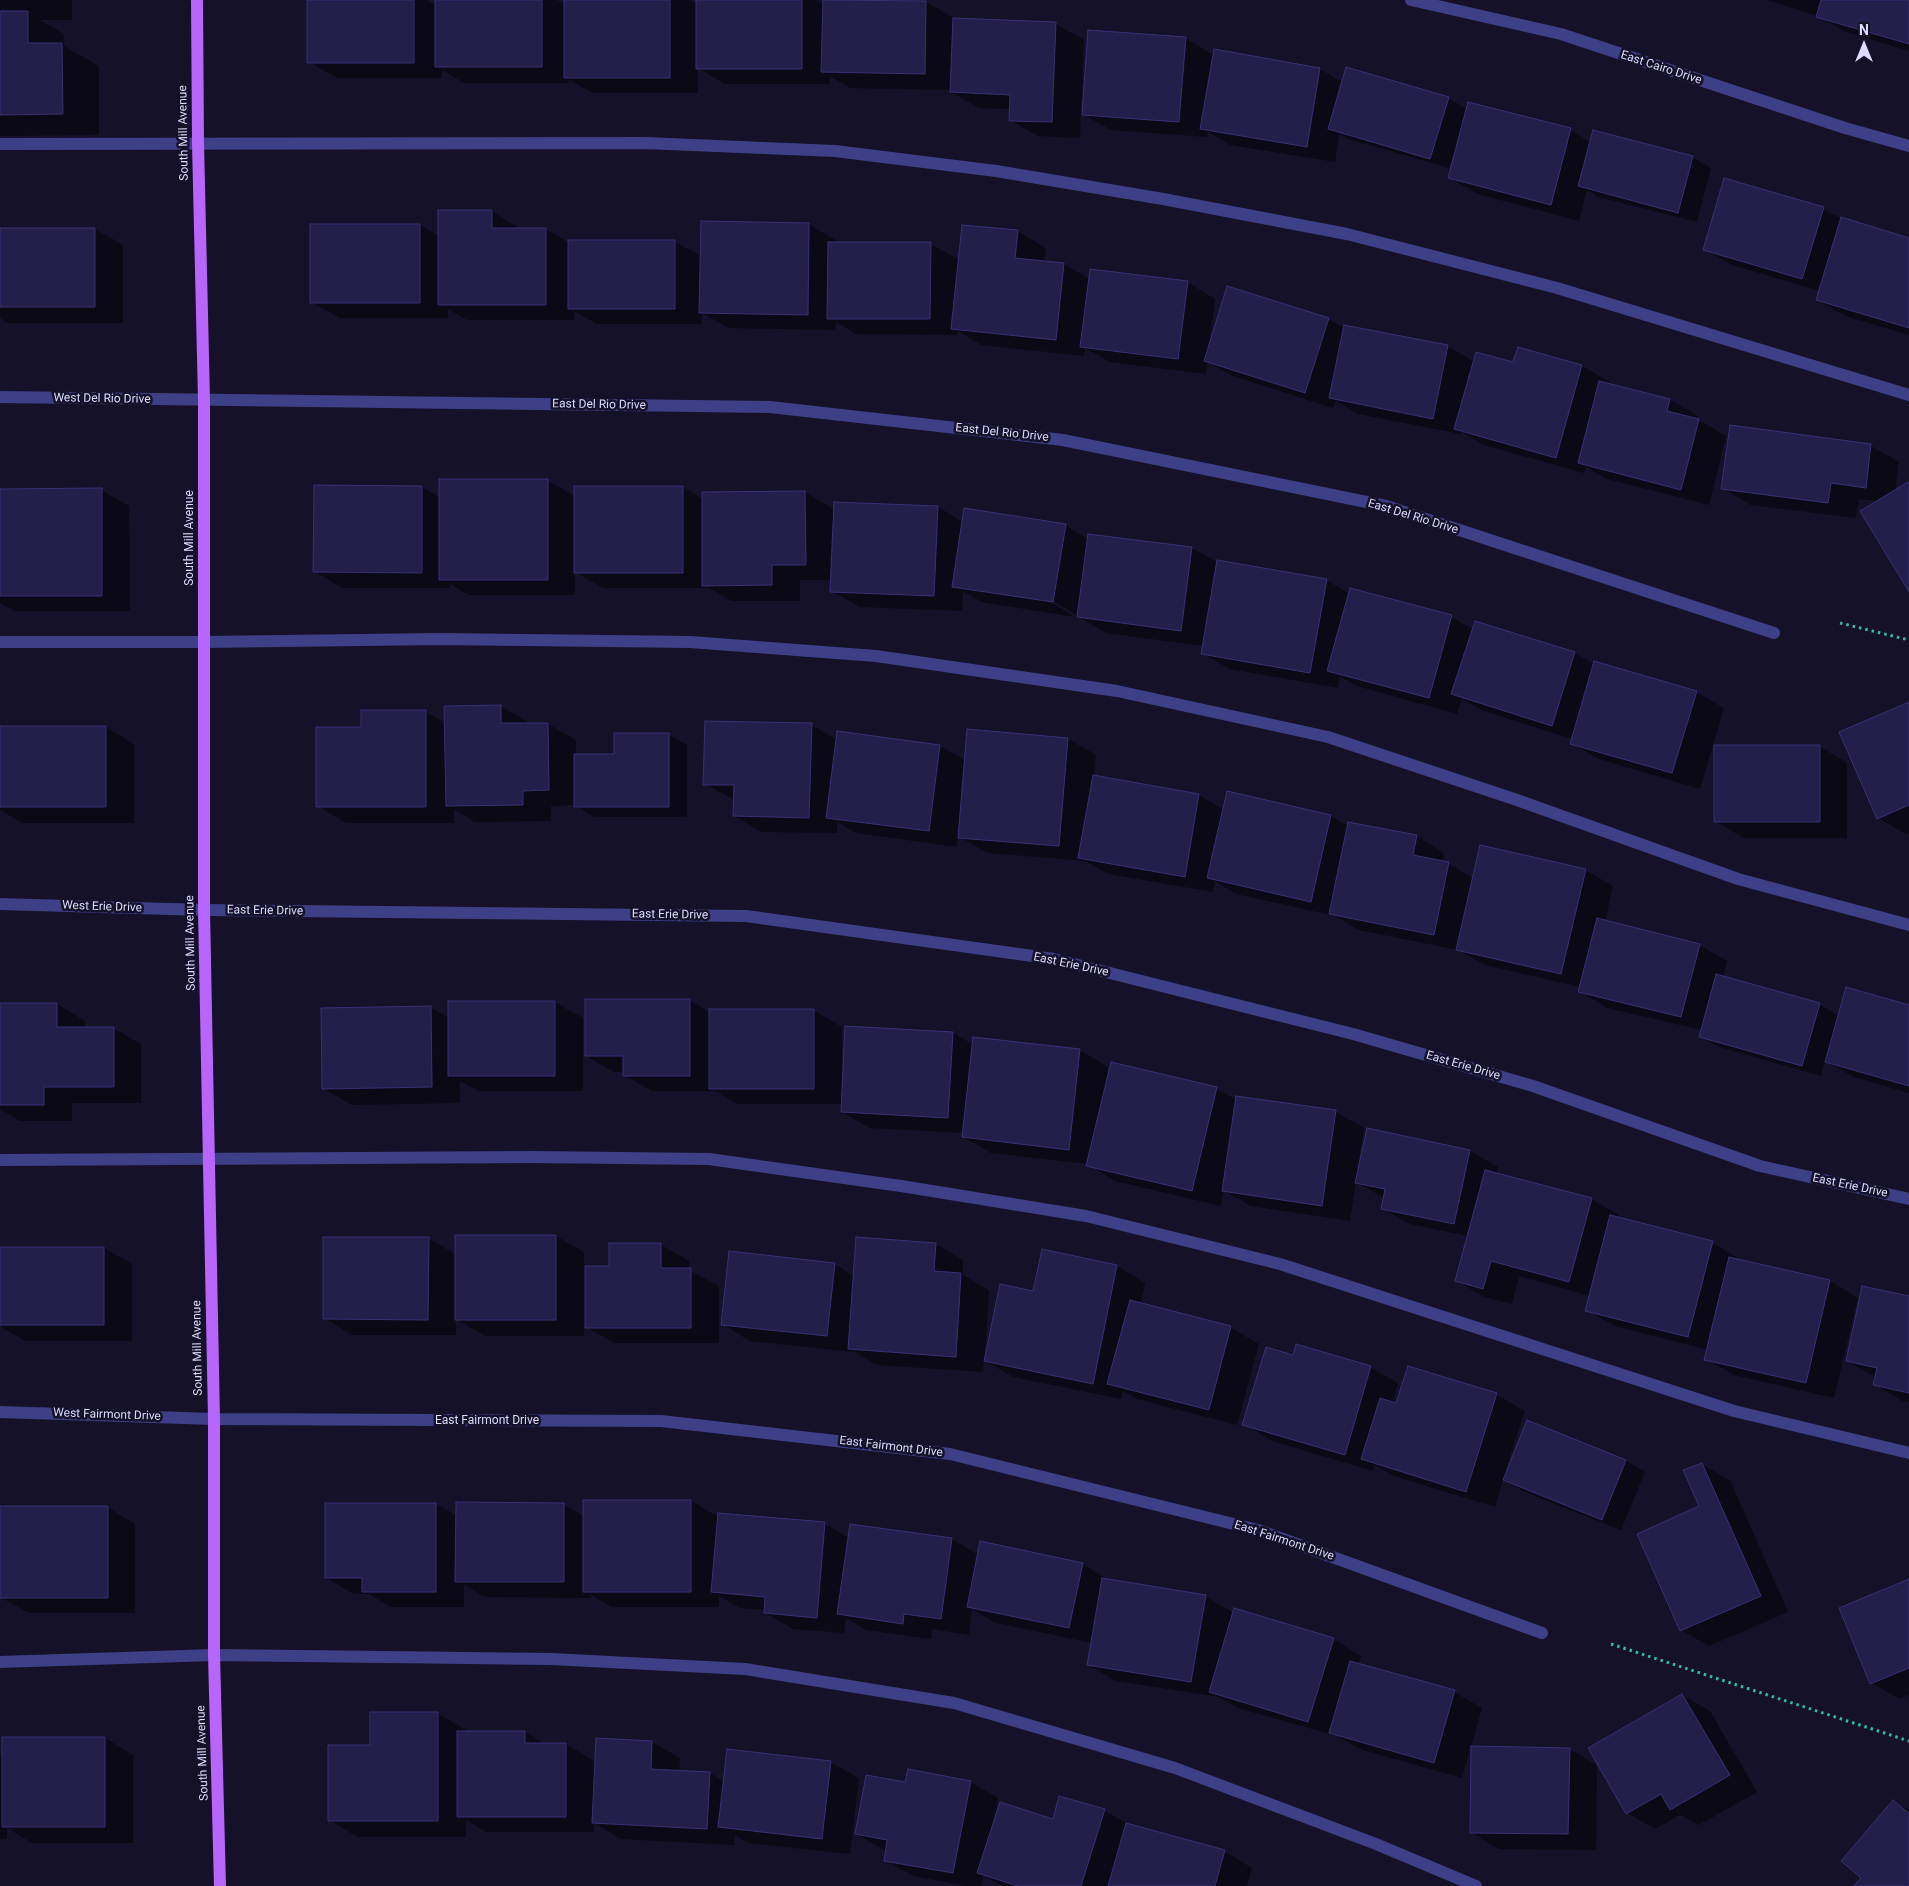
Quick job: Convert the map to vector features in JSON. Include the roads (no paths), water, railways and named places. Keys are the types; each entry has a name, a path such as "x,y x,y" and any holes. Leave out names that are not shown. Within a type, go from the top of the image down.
{"main road":[{"name":"South Mill Avenue","path":"197,0 198,143 204,400 204,910 214,1419 214,1655 220,1886"}],"street":[{"name":"East Cairo Drive","path":"1411,0 1561,34 1845,128 1909,146"},
{"path":"0,144 645,143 835,151 996,170 1347,234 1557,288 1909,395"},
{"name":"West Del Rio Drive","path":"0,396 204,400"},
{"name":"East Del Rio Drive","path":"204,400 770,407 1063,440 1386,506 1774,633"},
{"path":"0,642 204,642 439,638 690,642 876,656 1117,690 1328,737 1517,800 1738,879 1909,925"},
{"name":"West Erie Drive","path":"0,904 204,910"},
{"name":"East Erie Drive","path":"204,910 746,916 1054,959 1353,1034 1533,1086 1760,1166 1909,1199"},
{"path":"0,1160 531,1156 709,1159 901,1186 1086,1216 1280,1264 1734,1411 1909,1453"},
{"name":"West Fairmont Drive","path":"0,1412 214,1419"},
{"name":"East Fairmont Drive","path":"214,1419 661,1421 950,1454 1258,1530 1542,1633"},
{"path":"0,1662 214,1655 552,1659 745,1669 954,1704 1175,1768 1376,1844 1476,1886"}]}
